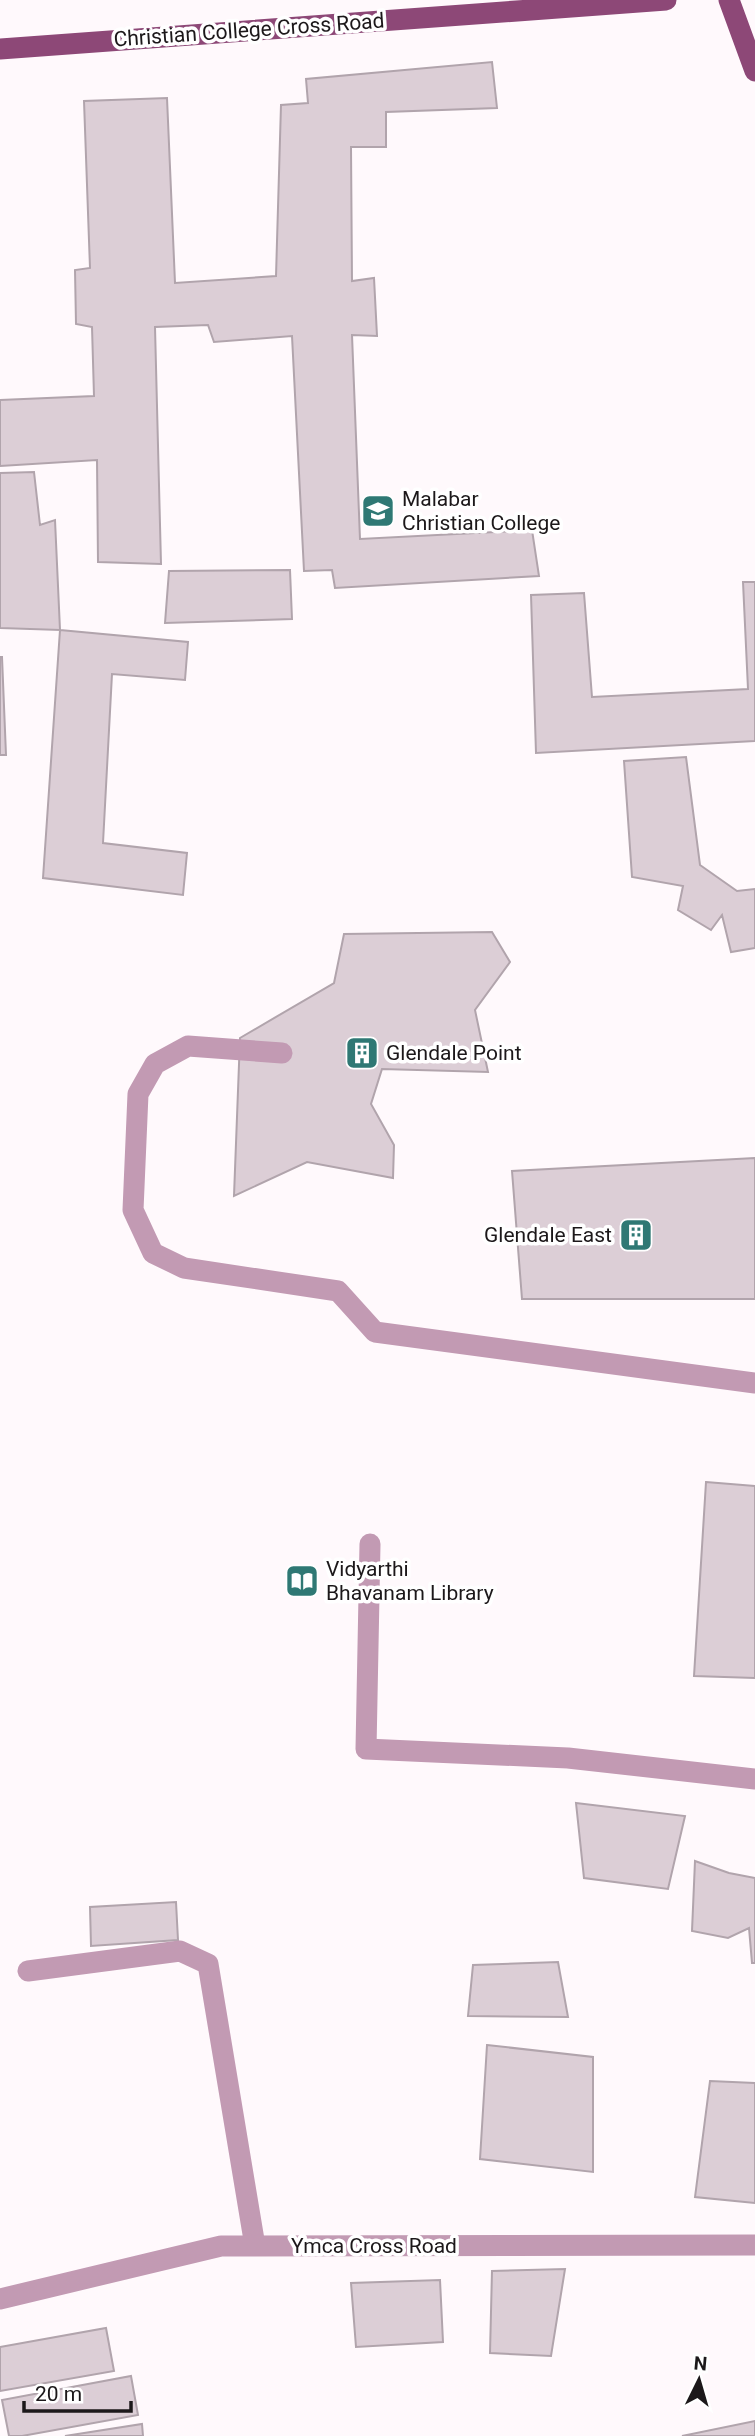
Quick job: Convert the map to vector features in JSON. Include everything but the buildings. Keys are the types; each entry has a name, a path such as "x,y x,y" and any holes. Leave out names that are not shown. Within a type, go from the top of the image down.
{"main road":[{"path":"431,17 467,0"},
{"name":"Christian College Cross Road","path":"0,49 666,0"},
{"path":"729,0 755,71"}],"street":[{"path":"282,1053 188,1046 155,1063 138,1094 133,1210 153,1253 184,1268 338,1292 375,1332 755,1383"},
{"path":"370,1544 366,1749 568,1758 755,1779"},
{"path":"27,1971 180,1951 208,1964 255,2246"},
{"name":"Ymca Cross Road","path":"0,2299 221,2246 755,2245"}],"place":[{"name":"Malabar Christian College","path":"378,511"},
{"name":"Glendale Point","path":"362,1053"},
{"name":"Glendale East","path":"636,1235"},
{"name":"Vidyarthi Bhavanam Library","path":"302,1581"}]}
